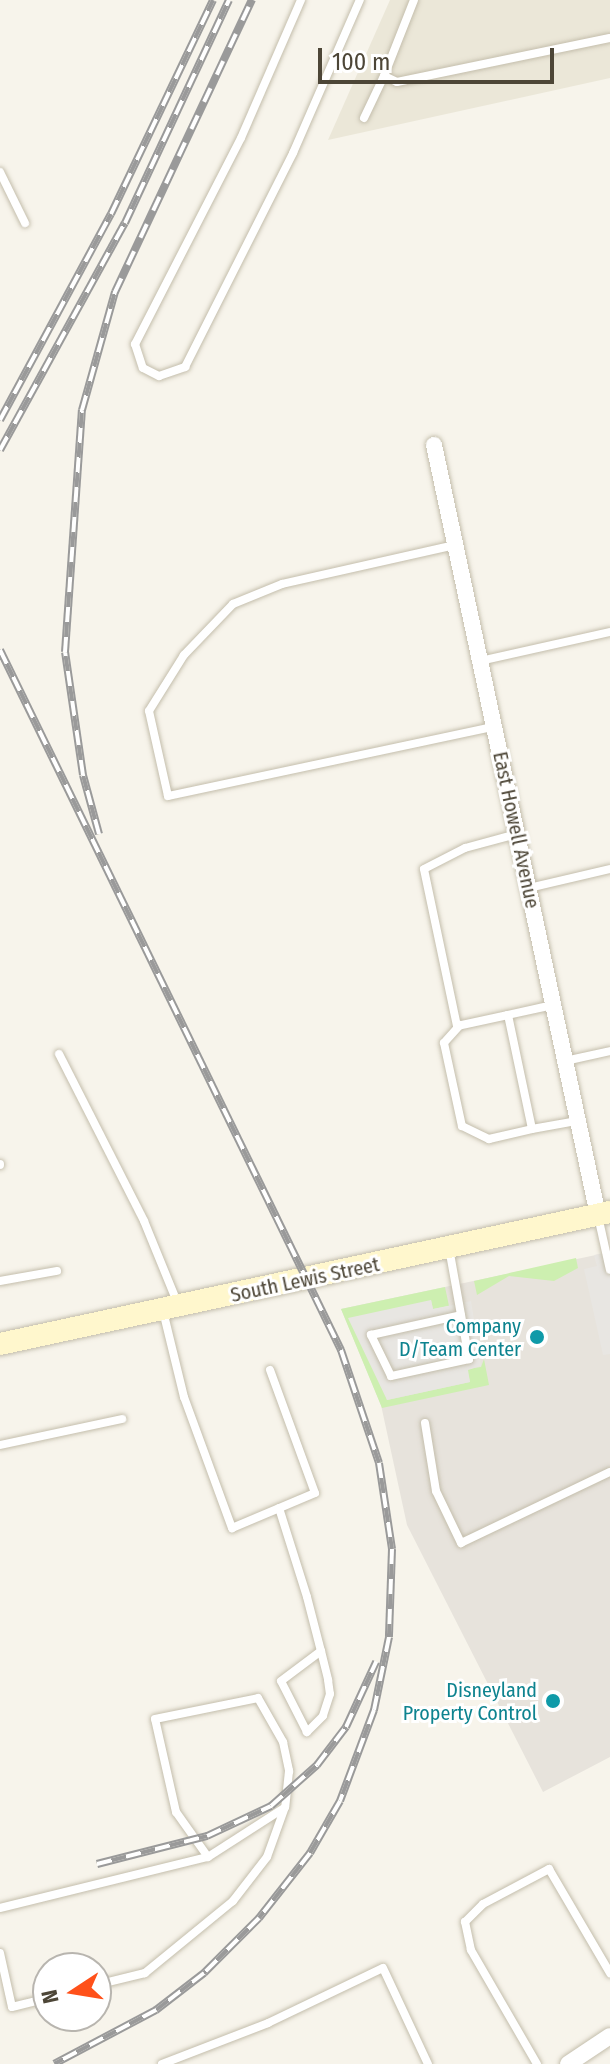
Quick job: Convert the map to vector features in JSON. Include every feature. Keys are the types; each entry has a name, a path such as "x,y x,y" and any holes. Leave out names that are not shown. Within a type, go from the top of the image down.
{"main road":[{"name":"South Lewis Street","path":"0,1344 604,1213"}],"street":[{"name":"East Howell Avenue","path":"434,445 578,1121 604,1213"},
{"path":"568,2064 610,2036"}],"lane":[{"path":"301,0 241,138 135,344 143,368 159,376 185,367 293,153 360,0"},
{"path":"364,118 414,0"},
{"path":"384,76 407,82 610,38"},
{"path":"0,172 25,223"},
{"path":"455,545 282,584 233,604 184,655 149,711 168,796 494,727"},
{"path":"480,661 610,632"},
{"path":"460,1025 424,869 465,848 517,834"},
{"path":"528,888 610,869"},
{"path":"553,1005 460,1025 444,1043 462,1126 489,1139 578,1121"},
{"path":"508,1015 532,1129"},
{"path":"565,1061 610,1051"},
{"path":"59,1054 144,1221 171,1309 184,1397 232,1528 315,1493 270,1370"},
{"path":"604,1213 610,1270"},
{"path":"449,1248 469,1359 391,1376 371,1335 461,1315"},
{"path":"0,1281 57,1271"},
{"path":"0,1445 122,1419"},
{"path":"425,1423 436,1491 461,1543 610,1472"},
{"path":"279,1508 321,1651 330,1694 323,1716 307,1732 281,1681 321,1651"},
{"path":"112,1981 145,1973 233,1901 267,1857 285,1807 289,1771 283,1742 258,1698 155,1719 176,1812 208,1857"},
{"path":"0,1908 208,1857 285,1807"},
{"path":"537,2064 471,1950 465,1922 483,1904 549,1869 610,1973"},
{"path":"0,1953 12,2007 32,2002"},
{"path":"162,2064 268,2023 383,1968 428,2064"}],"shaded area":[{"path":"390,0 610,0 610,78 328,140"},
{"path":"610,1252 610,1757 543,1792 407,1525 381,1405 341,1309"},
{"path":"610,1252 610,1354 603,1355 584,1269 597,1266 594,1255"},
{"path":"431,1300 433,1309 471,1301 481,1366 468,1370 470,1382 387,1400 348,1318"}],"green space":[{"path":"576,1258 578,1268 554,1281 509,1276 477,1295 474,1281"},
{"path":"445,1287 449,1306 433,1309 431,1300 383,1384 387,1400 470,1382 467,1369 481,1367 484,1359 489,1385 382,1408 341,1309"}],"railway":[{"path":"0,420 111,214 213,0"},
{"path":"0,450 125,223 229,0"},
{"path":"99,834 83,775 65,652 82,410 115,292 252,0"},
{"path":"0,650 341,1350 379,1463 392,1549 389,1637 374,1710 340,1801 310,1853 259,1918 204,1973 156,2010 54,2064"},
{"path":"97,1864 207,1836 271,1806 317,1765 346,1727 376,1662"}],"place":[{"name":"Company D/Team Center","path":"537,1337"},
{"name":"Disneyland Property Control","path":"553,1701"}]}
